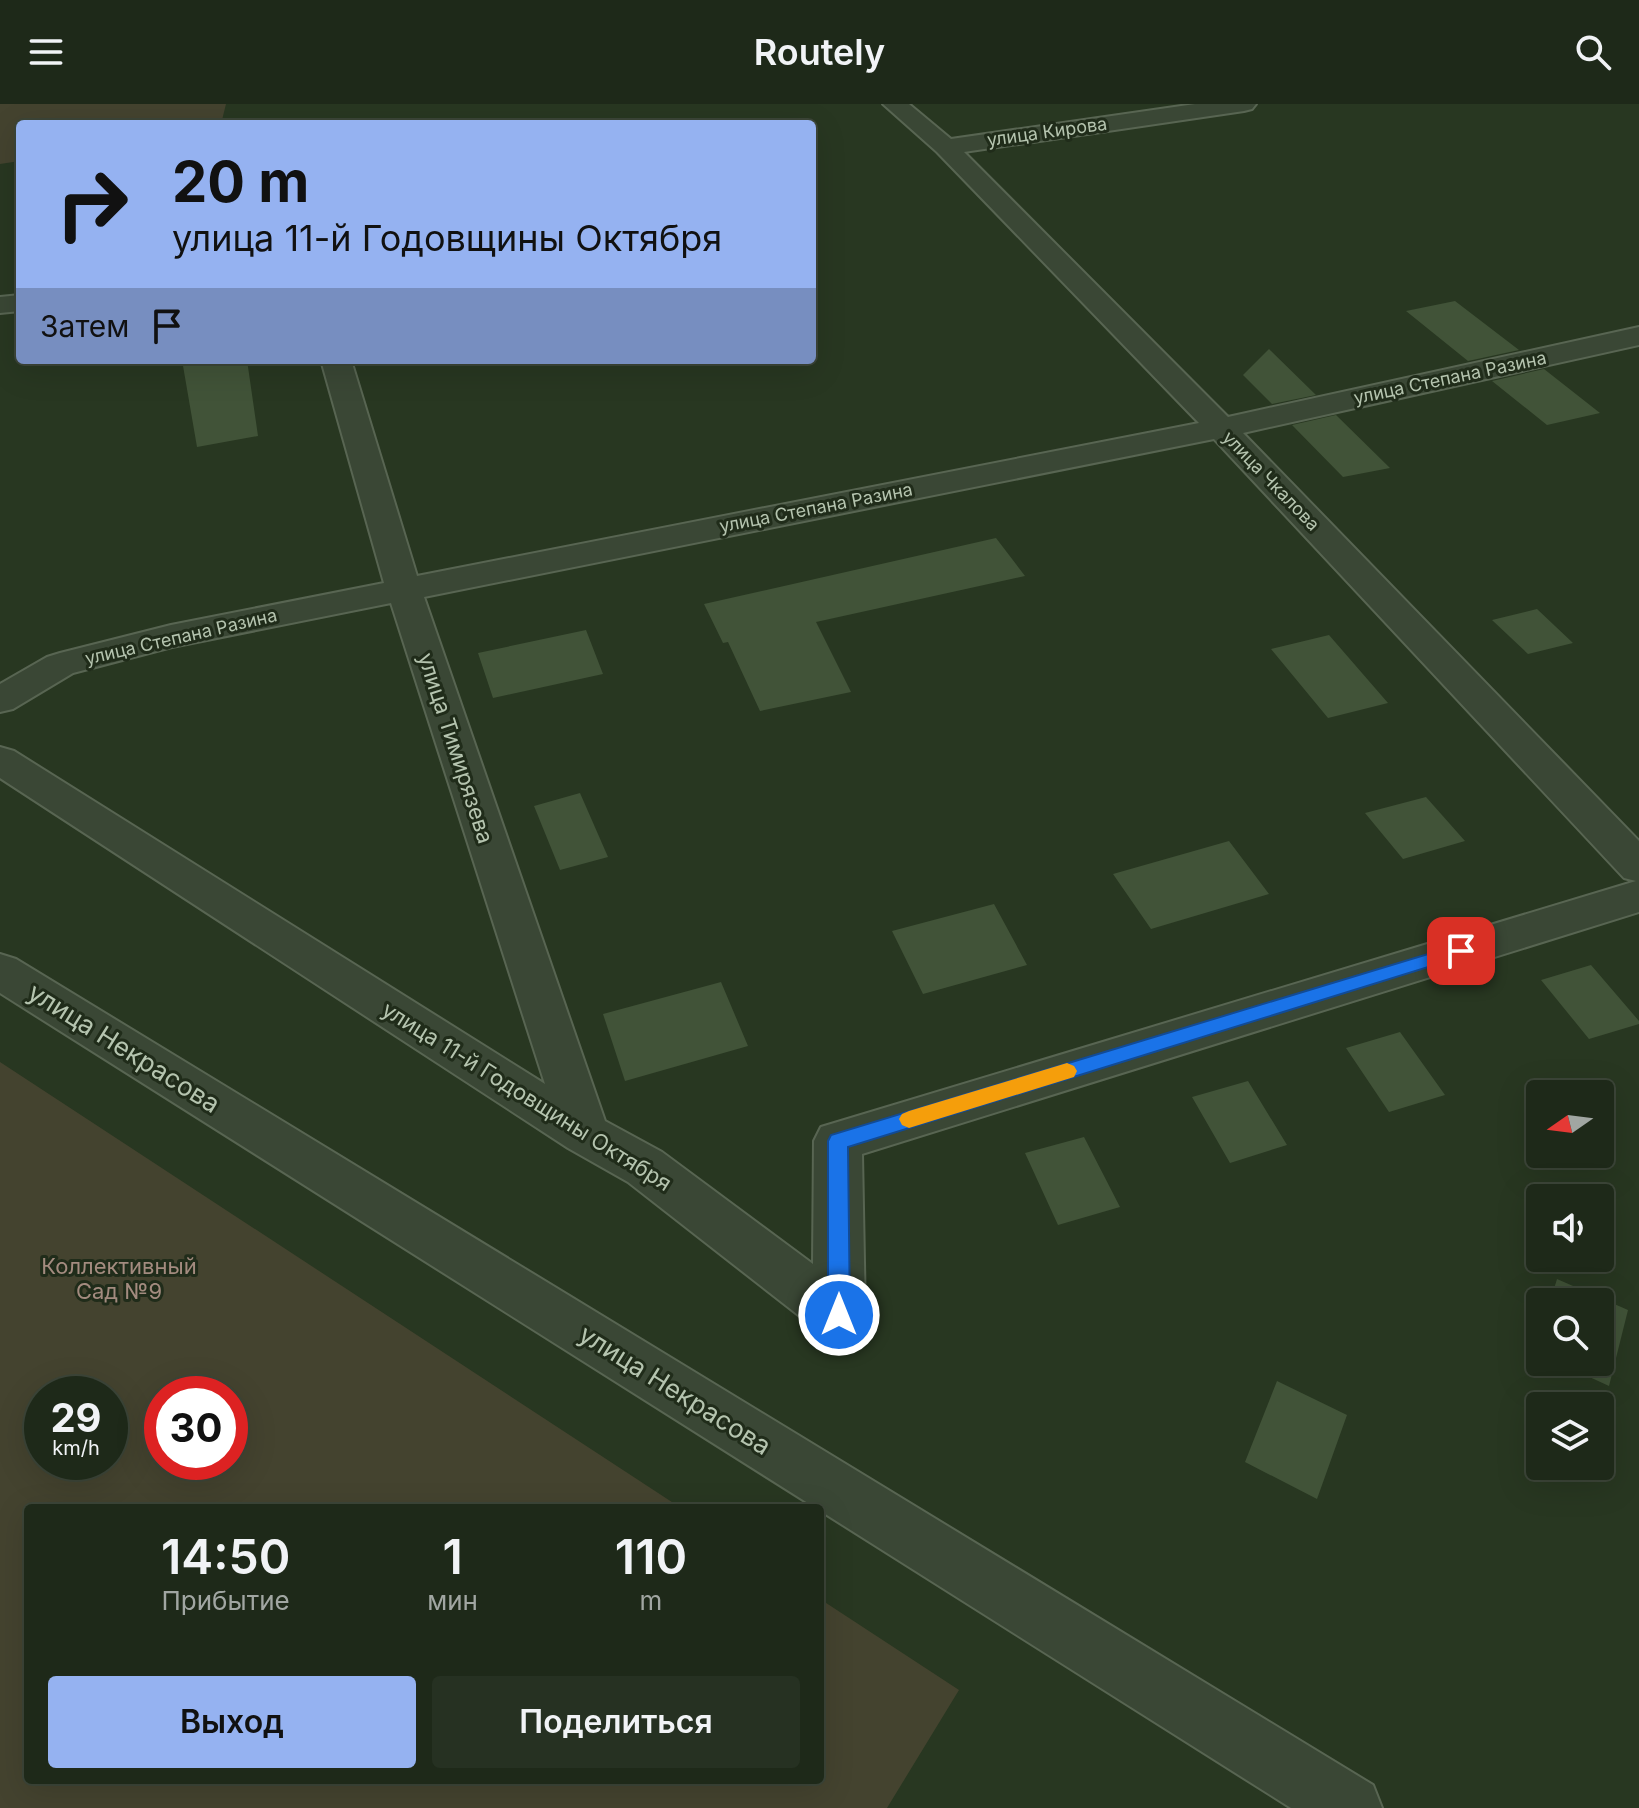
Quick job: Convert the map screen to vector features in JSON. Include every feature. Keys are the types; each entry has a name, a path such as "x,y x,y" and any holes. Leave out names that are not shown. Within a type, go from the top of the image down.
{"street":[{"name":"улица Чкалова","path":"895,104 946,147 1221,428 1639,867"},
{"name":"улица Кирова","path":"946,147 1244,104"},
{"name":"улица Степана Разина","path":"0,700 60,665 171,636 1221,428 1639,336"},
{"name":"улица Тимирязева","path":"337,364 404,590 585,1134"},
{"name":"улица 11-й Годовщины Октября","path":"0,760 585,1134 645,1167 839,1315 838,1141 1639,896"},
{"name":"улица Некрасова","path":"0,971 1350,1808"}],"green space":[{"path":"0,104 226,104 222,120 16,120 16,162 0,164"},
{"name":"Коллективный Сад №9","path":"0,1062 675,1504 24,1504 24,1784 824,1784 824,1602 959,1690 887,1808 0,1808"}],"building":[{"path":"1455,301 1519,350 1468,361 1406,311"},
{"path":"1269,349 1316,395 1272,404 1243,375"},
{"path":"183,364 248,364 258,436 197,447"},
{"path":"1544,369 1600,413 1547,425 1492,381"},
{"path":"1336,415 1390,468 1343,477 1292,425"},
{"path":"996,538 1025,576 816,622 851,692 760,711 728,642 723,643 704,604"},
{"path":"1537,609 1573,643 1528,654 1492,620"},
{"path":"586,630 603,674 493,698 478,653"},
{"path":"1329,635 1388,703 1328,718 1271,649"},
{"path":"580,793 608,857 560,870 534,806"},
{"path":"1426,797 1465,841 1403,859 1365,813"},
{"path":"1229,841 1269,894 1151,929 1113,874"},
{"path":"994,904 1027,965 923,994 892,931"},
{"path":"1591,965 1639,1024 1589,1039 1541,980"},
{"path":"721,982 748,1046 625,1081 603,1014"},
{"path":"1400,1032 1445,1095 1389,1112 1346,1048"},
{"path":"1248,1081 1287,1145 1230,1163 1192,1097"},
{"path":"1084,1137 1120,1207 1058,1225 1025,1153"},
{"path":"1557,1279 1578,1288 1554,1288"},
{"path":"1614,1304 1628,1310 1614,1366"},
{"path":"1587,1376 1612,1376 1609,1386"},
{"path":"1277,1381 1347,1415 1317,1499 1245,1462"}],"slow traffic":[{"path":"909,1119 1067,1071"}],"route":[{"path":"839,1315 838,1141 1461,951"}]}
